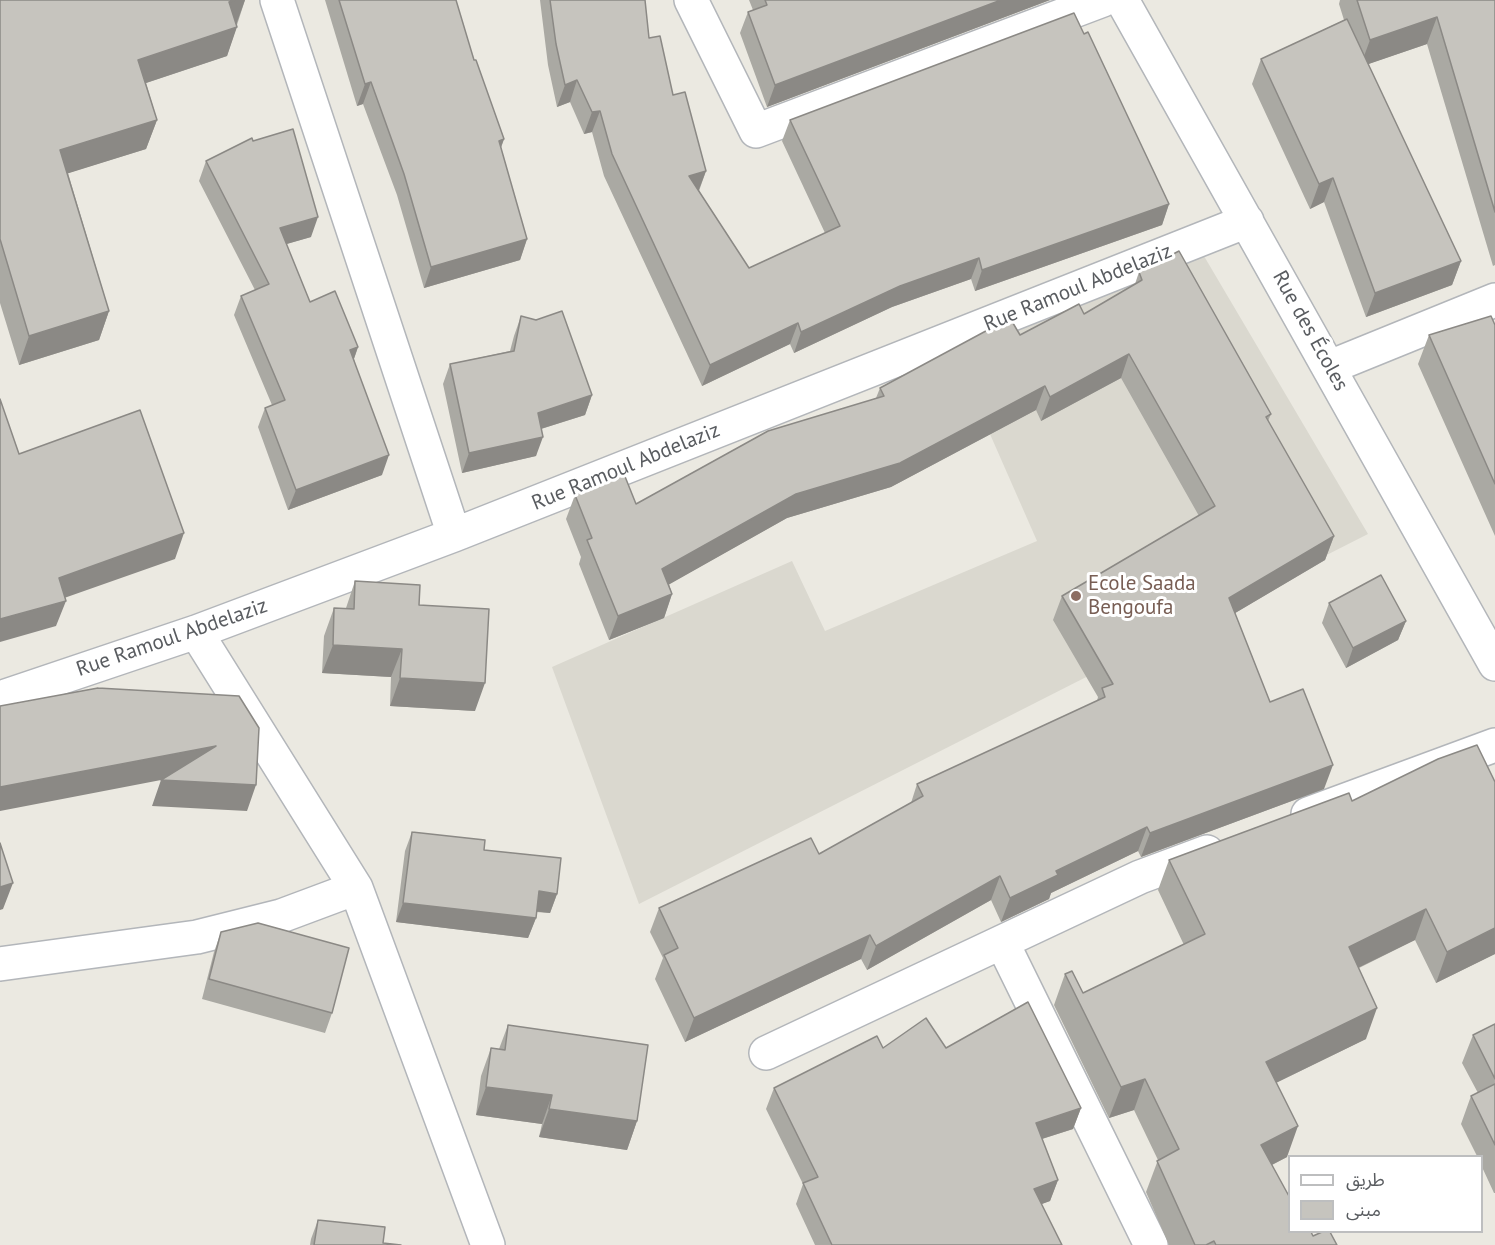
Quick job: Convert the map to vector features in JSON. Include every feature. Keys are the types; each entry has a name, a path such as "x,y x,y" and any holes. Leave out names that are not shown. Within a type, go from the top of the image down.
{"street":[{"path":"277,0 454,535"},
{"path":"691,0 756,131 1103,0"},
{"name":"Rue des Écoles","path":"1122,0 1495,664"},
{"name":"Rue Ramoul Abdelaziz","path":"0,698 196,632 454,535 1247,221"},
{"path":"1330,367 1495,300"},
{"path":"196,632 356,888 488,1245"},
{"path":"1284,823 1495,745"},
{"path":"766,1053 1140,877 1240,840"},
{"path":"0,964 197,937 281,916 356,888"},
{"path":"1002,942 1151,1245"}],"shaded area":[{"name":"Ecole Saada Bengoufa","path":"1201,251 1368,534 639,904 552,667 792,561 825,631 1037,541 953,350"}],"building":[{"path":"0,0 235,0 229,2 237,27 138,60 157,120 60,150 109,311 29,336 0,239"},
{"path":"339,0 456,0 474,60 476,60 504,139 499,141 527,239 431,267 404,174 371,82 365,84"},
{"path":"550,0 645,0 649,38 660,36 673,95 685,92 706,171 689,176 749,268 840,226 790,120 1074,13 1084,34 1088,32 1169,204 982,270 979,258 900,286 801,332 798,323 710,365 612,154 600,111 592,112 577,80 565,85"},
{"path":"765,0 1001,0 775,85 748,12 767,5"},
{"path":"1357,0 1495,0 1495,212 1437,17 1370,40"},
{"path":"1347,19 1461,261 1375,293 1333,178 1319,184 1261,59"},
{"path":"293,129 318,217 280,228 310,302 335,291 358,347 350,350 389,455 296,490 265,408 285,400 241,296 269,284 206,161 252,138 253,141"},
{"path":"1179,251 1271,414 1266,417 1334,536 1229,598 1270,702 1303,689 1333,765 1150,833 1147,827 1056,871 1058,875 1010,898 1000,876 876,946 870,935 694,1018 664,955 678,948 659,908 811,838 819,854 923,796 917,784 1105,697 1102,688 1113,684 1062,596 1215,506 1129,354 1050,397 1045,386 900,463 796,494 662,569 672,594 618,616 587,540 592,538 575,495 624,474 636,504 768,431 884,396 880,388 1010,318 1020,335 1079,304 1084,314 1142,280 1139,272"},
{"path":"562,311 592,395 538,413 543,437 469,453 450,364 514,351 521,316 536,320"},
{"path":"1491,316 1495,325 1495,484 1429,335"},
{"path":"0,399 19,454 140,410 184,533 59,578 66,601 0,619"},
{"path":"1381,575 1406,621 1353,648 1329,603"},
{"path":"355,581 420,585 419,605 489,609 485,683 400,678 402,649 333,645 334,608 354,609"},
{"path":"98,688 239,696 259,728 256,785 161,780 216,746 0,787 0,706"},
{"path":"1477,745 1495,782 1495,928 1447,952 1426,909 1349,947 1377,1008 1266,1062 1298,1126 1261,1145 1288,1194 1288,1233 1312,1233 1313,1236 1320,1233 1331,1233 1337,1245 1216,1245 1214,1241 1206,1245 1195,1245 1157,1161 1179,1149 1145,1079 1121,1087 1065,974 1072,971 1083,993 1205,934 1169,860 1349,793 1352,801 1438,759"},
{"path":"412,832 485,840 484,850 561,858 557,894 539,891 536,918 403,903"},
{"path":"0,843 13,883 0,887"},
{"path":"258,923 349,948 332,1013 209,979 221,932"},
{"path":"1028,1002 1081,1108 1036,1123 1058,1180 1034,1189 1062,1245 832,1245 803,1183 818,1177 774,1088 877,1036 883,1048 926,1018 946,1048"},
{"path":"1495,1024 1495,1079 1473,1035"},
{"path":"508,1025 648,1045 637,1121 549,1109 552,1095 486,1087 491,1048 505,1050"},
{"path":"1495,1084 1495,1145 1471,1096"},
{"path":"318,1220 385,1227 383,1243 401,1245 314,1245"}],"place":[{"name":"Ecole Saada Bengoufa","path":"1076,596"}]}
